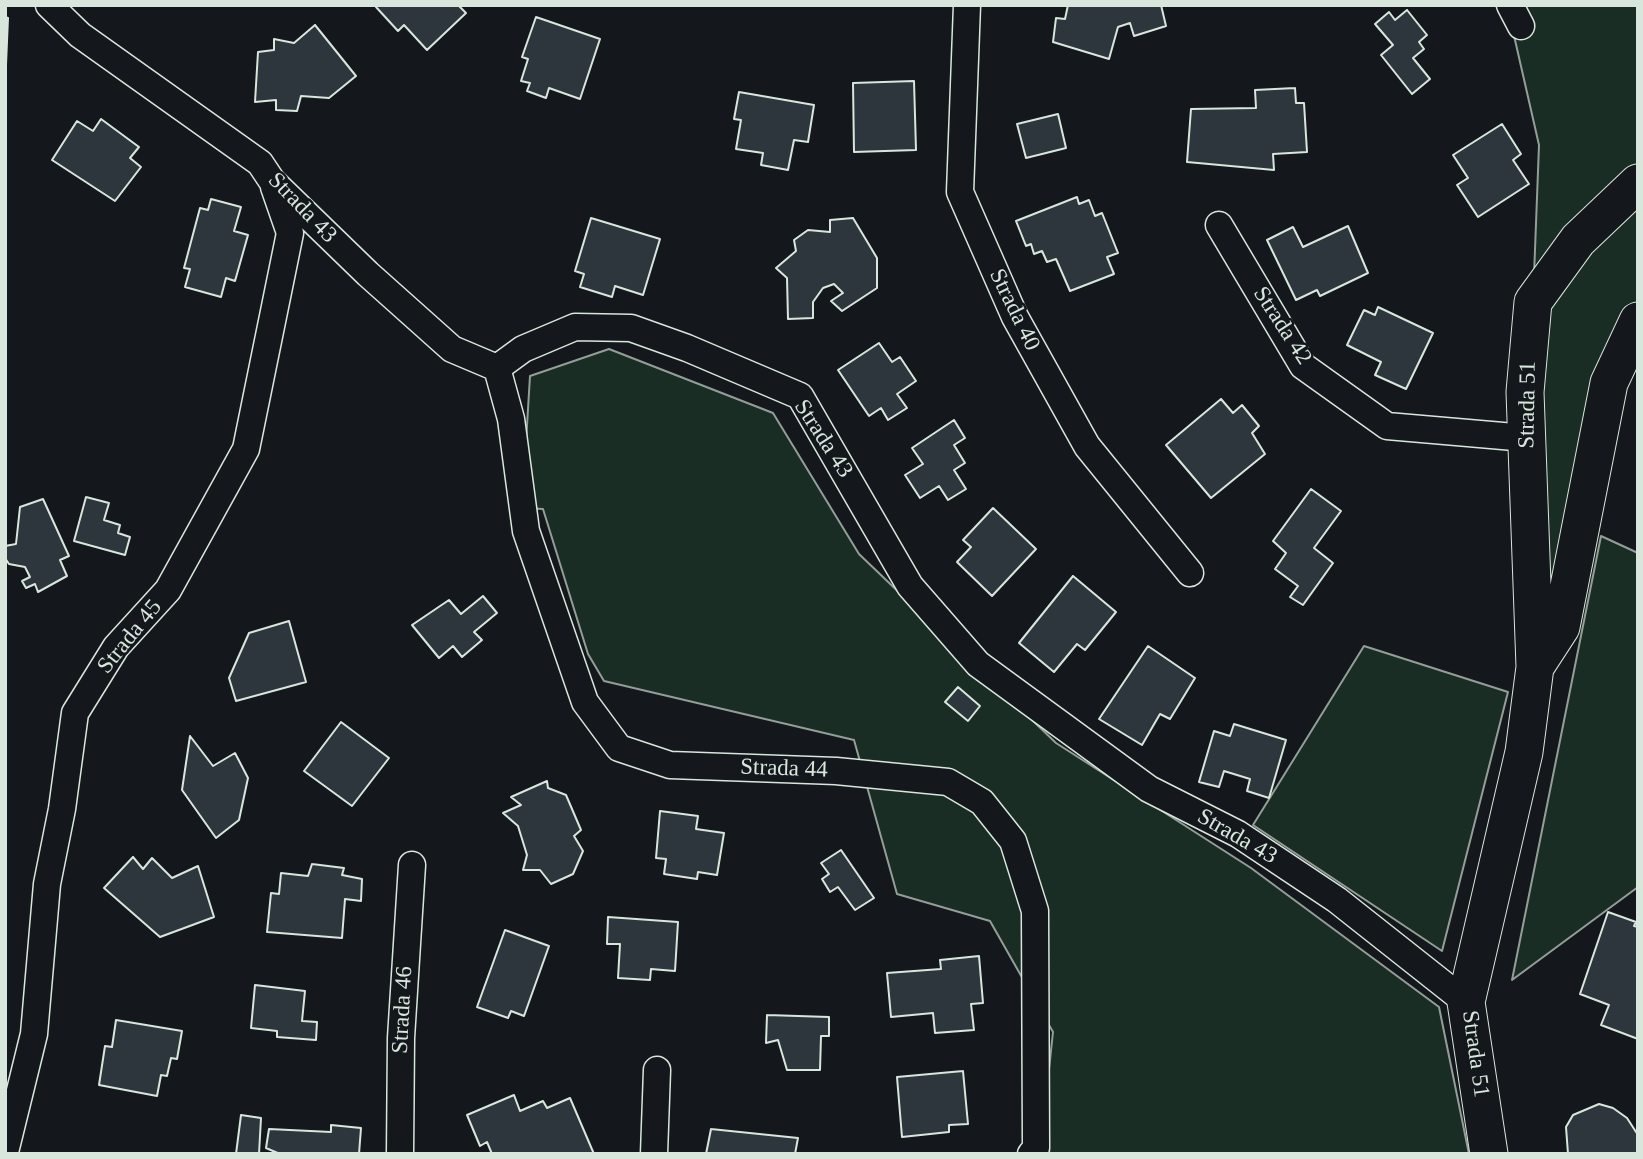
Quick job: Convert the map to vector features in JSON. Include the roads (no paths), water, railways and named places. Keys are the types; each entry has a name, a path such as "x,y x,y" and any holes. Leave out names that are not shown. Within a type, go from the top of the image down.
{"street":[{"name":"Strada 43","path":"49,5 80,35 260,163 272,181 368,274 452,349 497,368 523,349 575,327 631,328 687,348 800,396 910,586 978,664 1149,789 1238,834 1337,900 1466,1002"},
{"name":"Strada 40","path":"967,5 960,192 1015,317 1087,446 1190,573"},
{"name":"Strada 45","path":"5,1153 34,1034 47,884 62,809 75,713 116,647 168,590 246,449 290,233 272,181"},
{"name":"Strada 51","path":"1489,1154 1466,1002 1524,752 1535,667 1525,392 1533,302 1578,240 1638,183"},
{"name":"Strada 42","path":"1219,225 1303,366 1387,426 1526,438"},
{"name":"Strada 51","path":"1535,667 1561,627 1609,383 1638,321"},
{"name":"Strada 44","path":"497,368 511,419 526,531 585,702 619,748 670,765 836,771 948,782 982,802 1013,841 1035,911 1036,1148 1031,1154"},
{"name":"Strada 46","path":"400,1154 401,1038 412,866"},
{"path":"653,1154 657,1070"}]}
